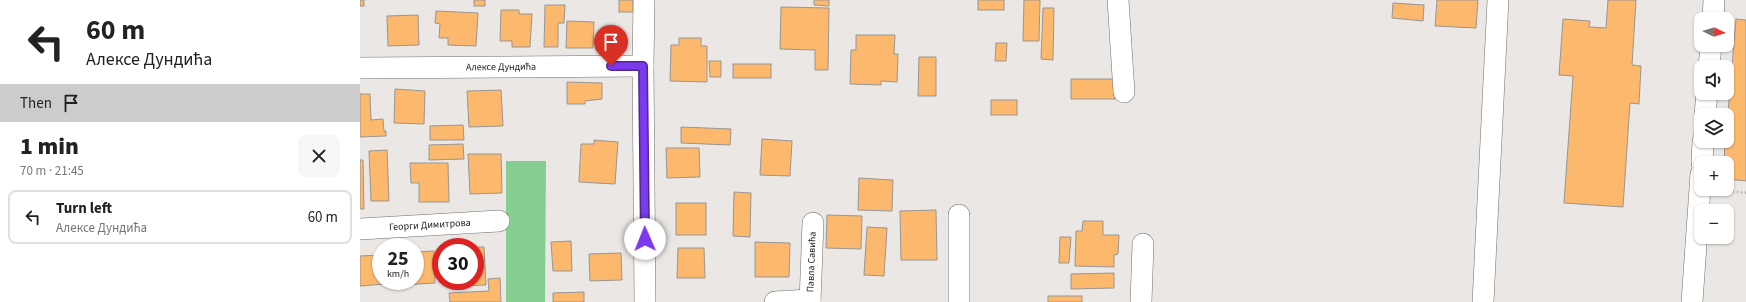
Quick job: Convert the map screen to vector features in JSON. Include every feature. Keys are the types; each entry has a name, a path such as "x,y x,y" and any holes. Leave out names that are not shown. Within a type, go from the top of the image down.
{"street":[{"path":"644,0 643,66 646,302"},
{"path":"1118,0 1124,92"},
{"path":"1483,302 1498,0"},
{"path":"1713,12 1714,0"},
{"name":"Алексе Дундића","path":"360,68 643,66"},
{"path":"1692,302 1699,196"},
{"path":"959,215 959,302"},
{"name":"Георги Димитрова","path":"360,229 499,221"},
{"name":"Павла Савића","path":"810,301 813,223"},
{"path":"1141,302 1143,244"},
{"path":"775,302 810,301"}],"path":[{"path":"1734,192 1746,193"}],"green space":[{"path":"506,161 546,161 545,302 506,302"}],"building":[{"path":"360,0 364,0 364,6 360,6"},
{"path":"474,0 485,0 485,6 474,6"},
{"path":"619,0 633,0 633,12 619,12"},
{"path":"814,0 829,0 829,6 814,5"},
{"path":"978,0 1004,0 1004,10 978,10"},
{"path":"1024,0 1040,0 1039,41 1023,41"},
{"path":"1437,0 1478,0 1476,28 1435,26"},
{"path":"1608,0 1636,0 1632,65 1641,66 1639,104 1630,103 1623,207 1564,203 1573,76 1559,75 1563,19 1590,21 1589,27 1606,28"},
{"path":"1393,3 1424,5 1423,21 1392,18"},
{"path":"545,5 565,5 564,23 558,23 558,47 544,47"},
{"path":"781,7 829,8 828,70 815,70 815,50 780,49"},
{"path":"1043,8 1054,8 1053,60 1041,59"},
{"path":"501,10 519,10 519,14 532,14 530,47 512,47 512,41 500,41"},
{"path":"436,11 478,13 476,46 448,45 448,38 439,38 440,24 435,23"},
{"path":"418,15 419,45 388,46 387,16"},
{"path":"1736,19 1746,20 1746,181 1734,180 1734,156 1724,156 1725,148 1734,148 1734,108 1728,108 1729,100 1734,100 1734,60 1732,60"},
{"path":"567,21 594,22 593,48 566,48"},
{"path":"856,35 895,35 894,54 898,54 897,82 881,81 881,85 850,84 851,50 856,50"},
{"path":"679,38 701,38 701,46 707,46 707,82 670,81 671,45 679,45"},
{"path":"996,43 1007,43 1006,61 995,61"},
{"path":"919,57 936,57 936,96 918,96"},
{"path":"709,61 721,61 721,77 710,77"},
{"path":"733,64 771,64 771,78 733,78"},
{"path":"1071,79 1116,79 1115,99 1071,99"},
{"path":"567,82 602,83 602,99 585,101 585,104 567,104"},
{"path":"395,89 425,91 424,124 394,123"},
{"path":"501,90 503,126 469,127 467,91"},
{"path":"360,94 370,94 371,120 383,119 386,136 360,137"},
{"path":"991,100 1017,100 1017,115 991,115"},
{"path":"463,125 464,140 430,140 430,126"},
{"path":"681,127 731,129 730,145 681,143"},
{"path":"762,139 792,141 790,176 760,175"},
{"path":"594,140 618,142 615,184 579,182 581,144 594,144"},
{"path":"463,144 464,159 429,160 429,145"},
{"path":"666,148 699,148 700,177 667,178"},
{"path":"387,150 389,201 371,201 369,151"},
{"path":"468,154 501,154 502,193 470,194"},
{"path":"360,160 363,160 364,209 360,209"},
{"path":"410,163 448,163 449,202 419,202 419,183 411,183"},
{"path":"859,178 893,180 892,211 858,210"},
{"path":"734,192 751,193 750,237 733,236"},
{"path":"676,203 706,203 706,235 676,235"},
{"path":"936,210 937,260 901,260 900,211"},
{"path":"827,215 862,216 861,249 826,248"},
{"path":"1083,221 1103,221 1103,235 1119,235 1118,254 1114,255 1114,267 1075,266 1076,231 1082,231"},
{"path":"867,227 887,228 884,276 864,275"},
{"path":"1060,237 1071,237 1069,263 1059,263"},
{"path":"571,241 572,271 553,271 551,242"},
{"path":"755,242 790,243 789,277 755,277"},
{"path":"484,247 486,285 484,285"},
{"path":"678,248 704,248 705,278 677,278"},
{"path":"432,251 432,283 424,284 424,252"},
{"path":"621,253 622,280 590,281 589,254"},
{"path":"372,255 372,285 360,286 360,256"},
{"path":"1114,273 1114,288 1071,289 1071,274"},
{"path":"500,278 501,302 450,302 449,293 489,291 488,279"},
{"path":"584,292 584,302 553,302 553,293"},
{"path":"1048,296 1082,296 1082,302 1048,302"}],"route":[{"path":"611,66 643,66 645,239"}]}
